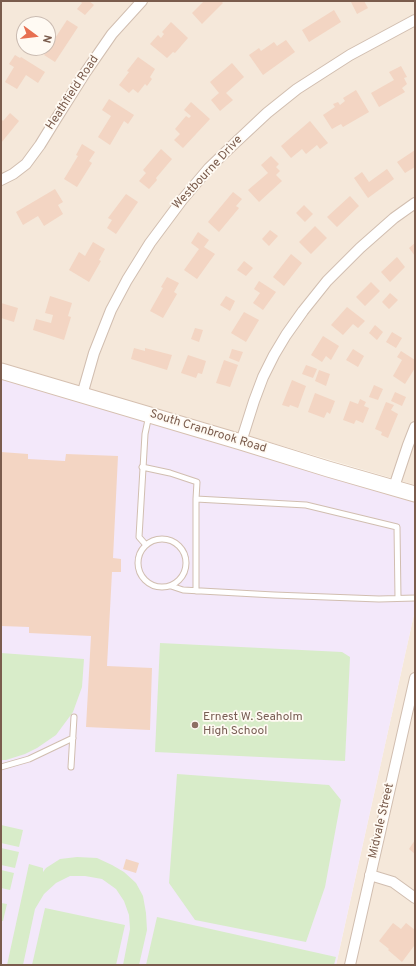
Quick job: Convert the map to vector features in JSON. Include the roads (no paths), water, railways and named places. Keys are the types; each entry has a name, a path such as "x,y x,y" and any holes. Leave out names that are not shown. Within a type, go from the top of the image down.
{"street":[{"name":"Heathfield Road","path":"1,180 14,174 26,164 112,34 142,1"},
{"name":"Westbourne Drive","path":"82,395 94,353 111,310 127,280 159,230 209,168 267,113 297,89 350,55 415,20"},
{"path":"241,442 263,378 278,348 303,311 327,281 360,248 394,218 415,203"},
{"name":"South Cranbrook Road","path":"1,371 415,494"},
{"path":"394,487 415,427"},
{"name":"Midvale Street","path":"350,965 412,701 415,678"},
{"path":"370,875 393,882 415,898"}],"lane":[{"path":"146,545 139,536 145,429 149,414"},
{"path":"142,467 170,473 196,482 196,591"},
{"path":"196,499 306,505 397,527 398,598"},
{"path":"168,539 175,542 184,554 186,569 178,582 171,586 163,588 155,586 142,576 138,568 140,552 152,541 168,539"},
{"path":"171,586 183,590 274,595 379,599 415,598"},
{"path":"71,767 74,717"},
{"path":"1,767 30,759 73,738"}],"place":[{"name":"Ernest W. Seaholm High School","path":"195,725"}]}
